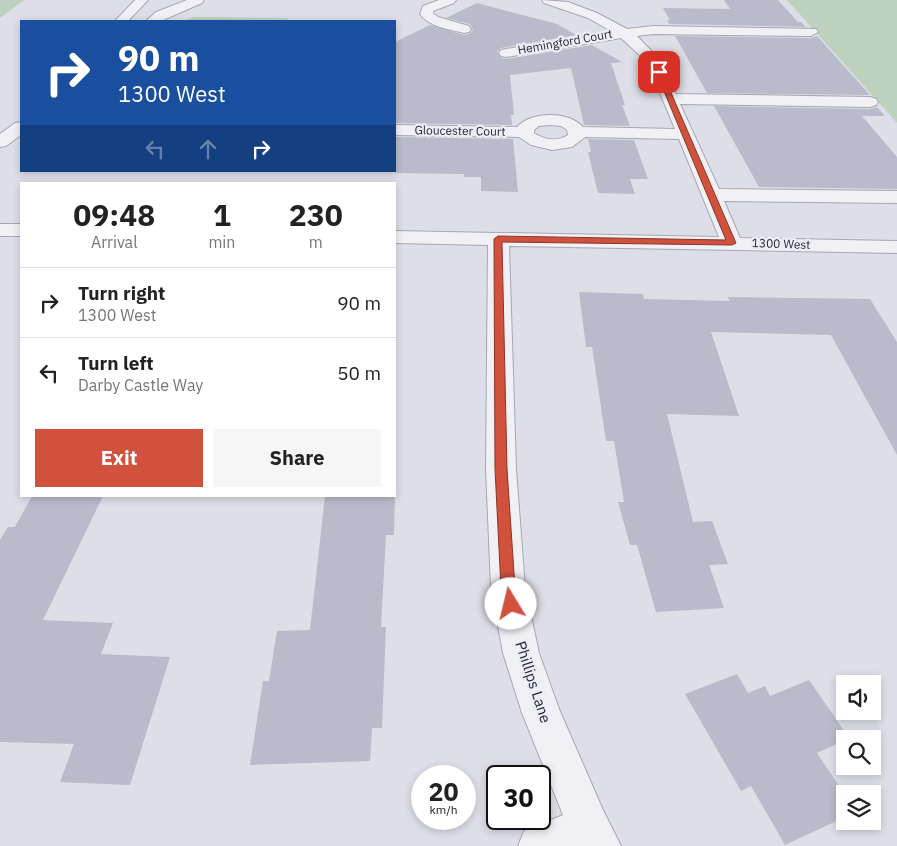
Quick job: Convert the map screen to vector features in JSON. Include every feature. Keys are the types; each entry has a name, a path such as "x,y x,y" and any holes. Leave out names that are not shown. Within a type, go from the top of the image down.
{"street":[{"path":"122,20 142,0"},
{"path":"154,20 198,0"},
{"path":"450,0 432,6 427,9 426,14 433,20 464,29"},
{"path":"548,0 581,10 624,32 643,47 654,62 671,99 732,243"},
{"path":"581,10 598,4"},
{"name":"Hemingford Court","path":"506,52 624,32 653,30 811,32"},
{"name":"Hemingford Court","path":"493,42 520,64"},
{"path":"671,99 870,102"},
{"name":"Gloucester Court","path":"524,132 528,124 549,120 571,125 577,132 686,134"},
{"path":"0,142 20,128"},
{"name":"Gloucester Court","path":"396,130 524,132 530,139 552,145 574,140 577,132"},
{"path":"711,194 897,197"},
{"path":"0,230 20,230"},
{"name":"1300 West","path":"396,237 897,247"},
{"name":"Phillips Lane","path":"498,239 501,469 508,588 521,653 541,713 594,835"},
{"path":"539,846 594,835"}],"green space":[{"path":"0,0 24,0 0,18"},
{"path":"787,0 897,0 897,123"},
{"path":"194,17 286,18 289,20 186,20"}],"building":[{"path":"724,0 778,0 798,22 801,22 806,27 669,24 667,20 670,20 663,8 730,9"},
{"path":"477,3 557,24 576,35 501,48 497,52 501,58 506,59 592,45 622,62 611,63 625,105 622,105 630,126 584,125 571,68 510,75 514,115 511,115 512,125 396,123 396,42 430,25 464,35 469,34 473,30 470,24 446,18"},
{"path":"675,36 811,38 817,36 870,95 707,93"},
{"path":"714,106 870,109 877,107 885,116 862,116 897,157 897,189 759,187"},
{"path":"396,137 513,139 518,192 481,191 481,177 464,177 464,174 395,173"},
{"path":"588,139 634,140 648,179 630,179 635,194 598,193 588,152 591,152"},
{"path":"579,292 643,294 644,299 730,301 728,297 870,299 897,342 897,455 831,335 711,332 739,416 667,414 693,522 712,521 728,564 709,565 724,608 656,612 637,545 630,545 618,502 624,502 614,441 606,441 592,347 586,347"},
{"path":"31,497 103,497 43,620 113,623 101,654 170,657 130,785 60,782 74,744 0,742 0,540 8,527 15,527"},
{"path":"325,497 395,497 394,535 386,535 381,627 386,627 382,728 372,728 370,761 250,765 263,681 269,681 277,631 310,630"},
{"path":"737,674 748,693 765,686 770,696 809,680 843,730 836,730 836,744 817,753 838,785 836,785 836,821 785,845 751,786 741,791 685,694"}],"route":[{"path":"511,604 508,588 501,469 498,239 732,243 659,72"}]}
